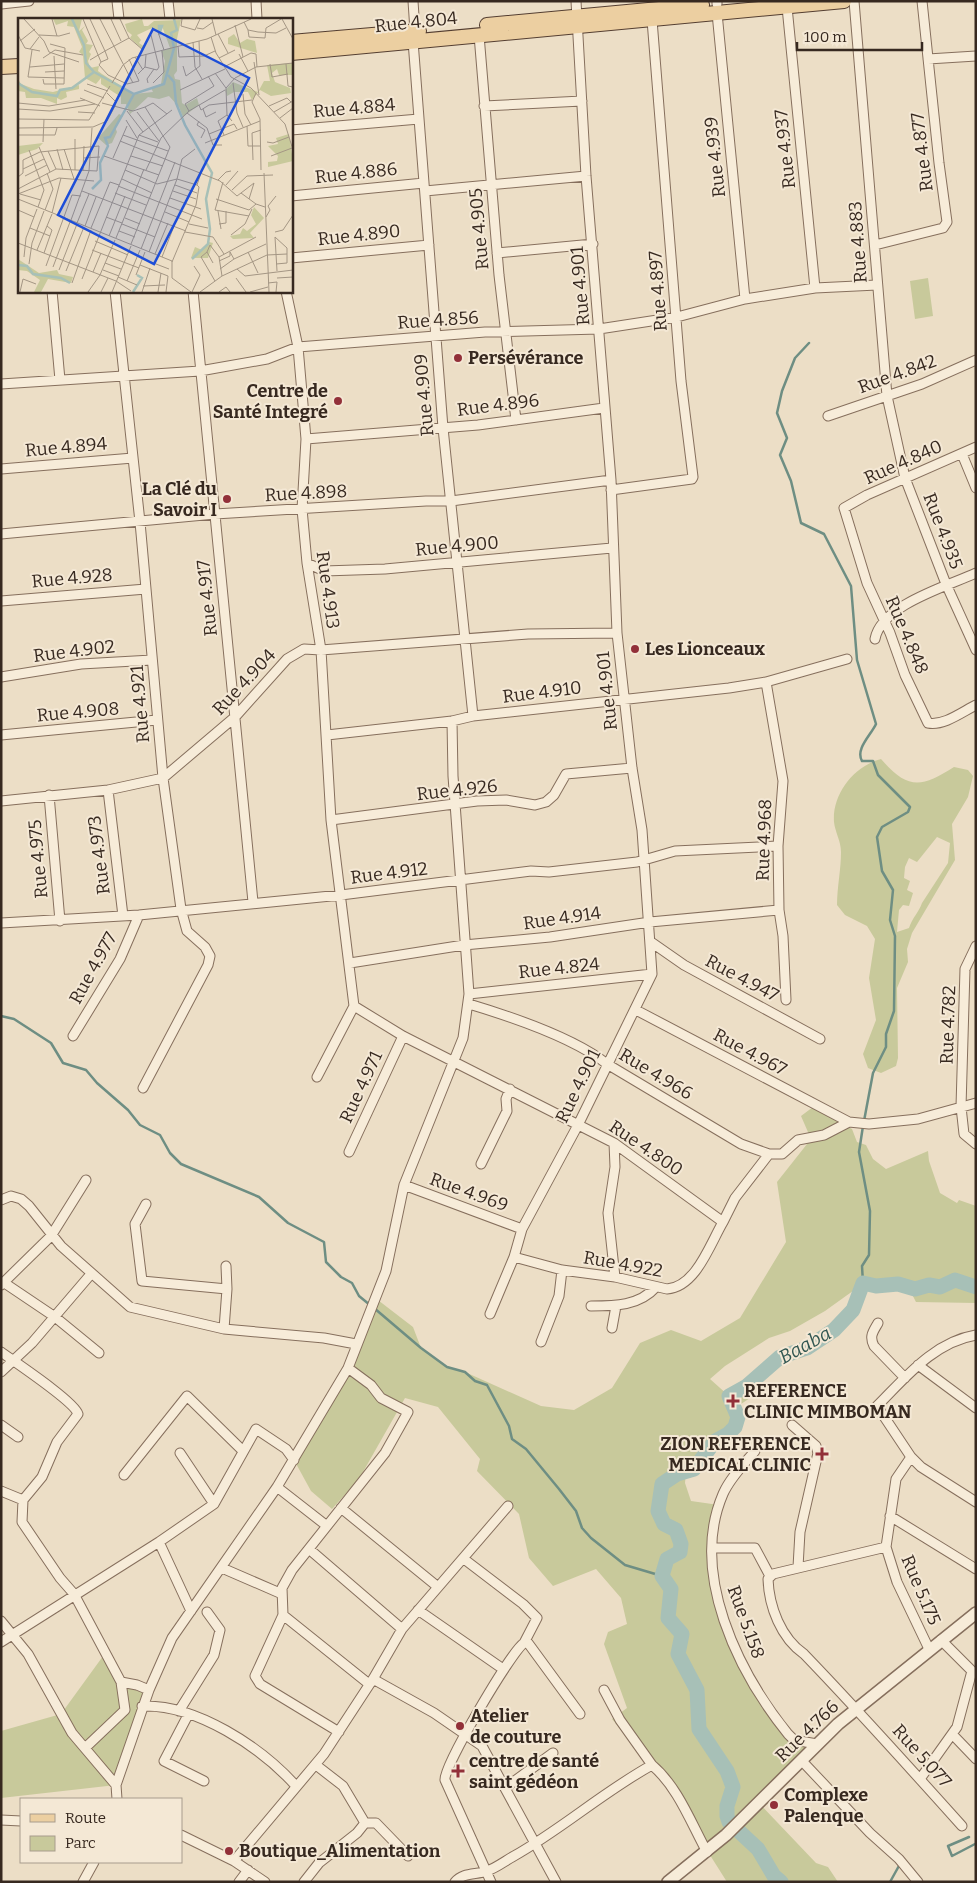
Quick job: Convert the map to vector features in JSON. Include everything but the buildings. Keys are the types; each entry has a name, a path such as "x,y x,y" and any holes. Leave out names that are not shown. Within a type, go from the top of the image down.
{"main road":[{"path":"717,6 748,1"},
{"name":"Rue 4.804","path":"292,53 414,36 479,35 649,10 717,6 788,7 844,1"},
{"path":"292,42 414,36 578,21"},
{"path":"1,67 18,66"},
{"path":"1,76 18,75"}],"street":[{"path":"1,4 29,1"},
{"path":"117,1 119,18"},
{"path":"168,1 170,18"},
{"path":"256,1 257,18"},
{"name":"Rue 4.909","path":"413,1 419,118 443,428 455,563 466,639 473,716"},
{"name":"Rue 4.901","path":"490,1314 514,1256 522,1229 578,1125 652,974 650,922 643,861 642,830 632,768 617,632 612,548 611,480 586,176 576,1"},
{"name":"Rue 4.883","path":"854,1 887,396 905,478"},
{"name":"Rue 4.877","path":"875,245 943,228 947,222 922,1"},
{"name":"Rue 4.939","path":"717,6 745,299"},
{"name":"Rue 4.937","path":"788,7 815,288"},
{"name":"Rue 4.897","path":"611,490 693,478 680,381 677,317 649,10"},
{"name":"Rue 4.905","path":"479,35 497,252 516,420"},
{"path":"928,59 976,56"},
{"path":"484,106 582,101"},
{"name":"Rue 4.884","path":"292,130 419,118"},
{"name":"Rue 4.886","path":"292,196 425,187 491,185 586,176"},
{"path":"497,252 593,244"},
{"name":"Rue 4.890","path":"292,258 429,245"},
{"name":"Rue 4.856","path":"1,384 200,370 267,360 298,347 436,336 600,329 677,317 745,299 815,288 877,285"},
{"path":"52,292 60,380"},
{"name":"Rue 4.921","path":"116,292 123,376 140,522 163,778 181,909 187,931 205,947 210,956 208,965 143,1088"},
{"name":"Rue 4.917","path":"193,292 253,902"},
{"name":"Rue 4.913","path":"286,292 298,347 306,439 302,509 307,563 321,650 331,820 341,895"},
{"name":"Rue 4.842","path":"828,416 887,396 976,360"},
{"name":"Rue 4.896","path":"306,439 443,428 604,408"},
{"name":"Rue 4.840","path":"844,508 905,478 976,448"},
{"path":"962,454 976,488"},
{"name":"Rue 4.894","path":"1,469 132,458"},
{"name":"Rue 4.935","path":"905,478 946,584 976,650"},
{"name":"Rue 4.898","path":"1,534 215,514 426,501 451,502 611,480"},
{"name":"Rue 4.848","path":"844,508 867,583 928,723 936,724 976,705"},
{"name":"Rue 4.900","path":"307,563 324,571 455,563 612,548"},
{"path":"875,639 876,630 884,621 923,593 976,573"},
{"name":"Rue 4.928","path":"1,600 146,588"},
{"name":"Rue 4.904","path":"1,801 108,790 163,778 235,718 287,659 304,649 321,650 528,634 617,632"},
{"name":"Rue 4.910","path":"327,736 452,721 473,716 624,699 668,697 766,682 847,659"},
{"name":"Rue 4.902","path":"1,677 81,664 152,660"},
{"name":"Rue 4.968","path":"766,682 783,781 778,846 779,910 783,936 786,1000"},
{"name":"Rue 4.908","path":"1,735 157,720"},
{"path":"117,1798 116,1785 142,1706 172,1638 277,1487 348,1368 386,1271 404,1185 464,1038 469,999 464,946 462,881 455,805 452,721"},
{"name":"Rue 4.926","path":"331,820 506,800 535,805 546,802 554,795 566,774 632,768"},
{"name":"Rue 4.973","path":"108,790 123,916"},
{"name":"Rue 4.975","path":"49,795 60,921"},
{"name":"Rue 4.912","path":"1,923 139,915 181,909 341,895 524,872 549,872 643,861 676,851 778,846"},
{"path":"317,1077 354,1006 341,895"},
{"name":"Rue 4.914","path":"350,963 650,922 779,910"},
{"name":"Rue 4.977","path":"73,1036 120,958 139,915"},
{"name":"Rue 4.947","path":"651,942 684,965 820,1039"},
{"name":"Rue 4.782","path":"976,946 965,969 962,1107 964,1134 976,1144"},
{"name":"Rue 4.824","path":"469,999 652,974"},
{"name":"Rue 4.966","path":"469,999 595,1054 607,1064 742,1144 769,1154"},
{"name":"Rue 4.800","path":"354,1006 403,1036 614,1143 722,1222"},
{"name":"Rue 4.967","path":"636,1010 849,1122"},
{"name":"Rue 4.971","path":"349,1152 403,1036"},
{"path":"480,1164 507,1111 506,1099 510,1089"},
{"path":"722,1222 736,1198 769,1154 782,1154 798,1140 824,1136 849,1122 869,1124 918,1119 976,1103"},
{"path":"614,1143 615,1167 608,1213 615,1277"},
{"path":"86,1180 51,1236 2,1283 55,1317 99,1353"},
{"name":"Rue 4.969","path":"404,1185 522,1229"},
{"path":"1,1200 11,1196 20,1199 38,1216 51,1236 91,1274 130,1307 224,1329 324,1338 356,1344"},
{"path":"146,1204 135,1224 142,1281 227,1289"},
{"name":"Rue 4.922","path":"514,1256 562,1270 615,1277 656,1287 674,1288 684,1283 692,1275 722,1222"},
{"path":"224,1329 227,1289 226,1266"},
{"path":"541,1342 559,1296 562,1270"},
{"path":"1,1372 55,1317 91,1274"},
{"path":"591,1306 616,1306 633,1303 656,1287"},
{"path":"612,1328 616,1306"},
{"path":"878,1323 871,1334 871,1340 874,1346 905,1378"},
{"path":"976,1335 950,1342 918,1366 877,1406 910,1457 921,1467 976,1502"},
{"path":"1,1352 71,1404 78,1414 57,1442 42,1477 23,1500 22,1522 60,1578 74,1594 121,1682 125,1710 85,1748"},
{"path":"918,1366 976,1408"},
{"path":"339,1732 256,1680 255,1676 283,1615 283,1585 308,1549 385,1453 408,1412 381,1398 371,1384 348,1368"},
{"path":"124,1475 187,1396 242,1450"},
{"path":"1,1425 18,1437"},
{"path":"792,1425 816,1446 818,1453 800,1532 798,1568"},
{"path":"1,1642 74,1594 159,1542 214,1504 242,1450 256,1429 286,1449 294,1460"},
{"name":"Rue 5.158","path":"755,1451 730,1481 719,1505 712,1537 713,1548 710,1562 722,1610 754,1689 794,1740 818,1744"},
{"path":"180,1453 214,1504"},
{"name":"Rue 5.175","path":"910,1457 896,1479 886,1547 897,1582 929,1649"},
{"path":"277,1487 327,1526"},
{"path":"1,1491 23,1500"},
{"path":"234,1861 255,1838 296,1786 316,1765 371,1682 402,1629 508,1506"},
{"path":"341,1508 438,1587"},
{"path":"890,1516 976,1569"},
{"path":"159,1542 191,1611"},
{"path":"713,1548 755,1548 770,1576 886,1547"},
{"path":"308,1549 402,1629"},
{"path":"464,1559 523,1604 537,1618 524,1642 503,1669 446,1770 445,1780 487,1871 490,1882"},
{"path":"222,1568 282,1594"},
{"name":"Rue 5.077","path":"770,1576 768,1583 771,1602 783,1633 793,1646 804,1654 856,1708 962,1826"},
{"path":"418,1610 503,1669"},
{"path":"179,1711 214,1655 220,1630 207,1612"},
{"name":"Rue 4.766","path":"668,1882 726,1835 856,1708 882,1690 929,1649 976,1613"},
{"path":"283,1615 371,1682 434,1713 482,1746 536,1842 556,1882"},
{"path":"1,1621 28,1654 72,1732 116,1785"},
{"path":"920,1779 953,1735 974,1671 941,1640"},
{"path":"524,1642 528,1643 580,1714"},
{"path":"121,1682 137,1685 149,1690"},
{"path":"604,1690 620,1720 680,1801 707,1852"},
{"path":"142,1706 157,1706 179,1711 215,1725 248,1744 277,1767 296,1786"},
{"path":"188,1715 164,1761 204,1781"},
{"path":"953,1735 976,1759"},
{"path":"505,1788 553,1753"},
{"path":"802,1761 870,1833 899,1859 918,1882"},
{"path":"316,1765 343,1786 365,1823"},
{"path":"455,1882 462,1875 487,1871 557,1830 579,1811 596,1803 633,1776 652,1765"},
{"path":"1,1820 20,1821"},
{"path":"365,1823 376,1824 408,1856"},
{"path":"304,1882 319,1863 357,1833 365,1823"},
{"path":"182,1835 234,1861 265,1882"},
{"path":"83,1882 93,1863"},
{"path":"239,1882 248,1870"}],"green space":[{"path":"928,278 933,316 915,319 910,281"},
{"path":"881,759 907,781 924,782 954,767 968,770 973,776 968,797 952,824 955,860 912,933 907,949 908,962 897,988 898,1058 896,1066 881,1073 868,1068 863,1054 876,1020 869,978 875,939 867,926 845,915 837,905 841,852 834,822 834,812 841,792 854,775 871,763","holes":["937,837 950,843 948,863 922,903 909,928 897,932 899,910 903,905 909,906 913,893 907,890 910,881 904,878 905,867 909,858 917,862"]},
{"path":"813,1107 852,1129 857,1142 866,1145 873,1159 886,1169 928,1151 929,1161 940,1193 957,1203 959,1200 976,1206 976,1303 916,1302 907,1287 864,1283 825,1311 790,1331 769,1338 725,1366 710,1379 729,1396 745,1388 750,1398 735,1408 738,1419 735,1427 716,1440 696,1466 686,1472 685,1483 691,1501 719,1505 710,1556 732,1638 788,1734 817,1744 759,1803 816,1863 828,1867 838,1882 727,1882 665,1784 612,1719 627,1708 604,1644 608,1632 627,1624 621,1598 596,1569 553,1586 529,1558 519,1514 477,1471 480,1459 438,1407 405,1398 359,1479 332,1509 311,1491 294,1460 356,1344 374,1297 413,1327 421,1348 447,1367 465,1372 541,1406 574,1410 612,1388 640,1343 671,1330 701,1341 740,1318 786,1242 777,1182 811,1139 801,1116"},
{"path":"106,1652 121,1682 149,1690 116,1785 1,1798 1,1731 61,1714"}],"waterway":[{"path":"809,343 795,358 782,391 777,413 787,438 780,455 791,481 801,523 824,534 851,586 857,660 876,724 864,742 860,756 862,761 873,761 878,775 910,807 908,812 882,827 877,837 882,871 893,890 890,920 895,936 894,1011 886,1034 886,1047 873,1073 864,1121"},
{"path":"1,1016 14,1019 51,1043 63,1063 86,1070 97,1083 128,1110 140,1125 160,1135 170,1153 181,1164 259,1197 288,1223 324,1242 326,1262 341,1277 352,1283 359,1296 370,1305"},
{"path":"863,1126 859,1152 870,1211 869,1255 862,1266 863,1283"},
{"name":"Baaba","path":"781,1882 774,1876 758,1849 729,1822 727,1806 733,1787 727,1771 699,1729 697,1690 678,1654 682,1634 668,1618 671,1589 662,1576 667,1559 680,1552 681,1544 676,1530 664,1524 658,1511 662,1484 677,1474 694,1469 715,1441 728,1434 735,1427 738,1417 729,1396 747,1386 780,1357 807,1348 834,1330 853,1310 863,1283 876,1286 898,1284 915,1289 929,1285 940,1287 955,1280 976,1287"},
{"path":"374,1308 421,1348 447,1367 465,1372 475,1381 487,1385 509,1426 512,1439 526,1449 559,1489 576,1511 582,1528 591,1538 625,1565 662,1576"},
{"path":"969,1837 948,1846 952,1856 975,1844"},
{"path":"890,1882 900,1864"}],"place":[{"name":"Persévérance","path":"458,358"},
{"name":"Centre de Santé Integré","path":"338,401"},
{"name":"La Clé du Savoir I","path":"227,499"},
{"name":"Les Lionceaux","path":"635,649"},
{"name":"REFERENCE CLINIC MIMBOMAN","path":"733,1401"},
{"name":"ZION REFERENCE MEDICAL CLINIC","path":"822,1454"},
{"name":"Atelier de couture","path":"460,1726"},
{"name":"centre de santé saint gédéon","path":"458,1771"},
{"name":"Complexe Palenque","path":"774,1805"},
{"name":"Boutique_Alimentation","path":"229,1851"}]}
